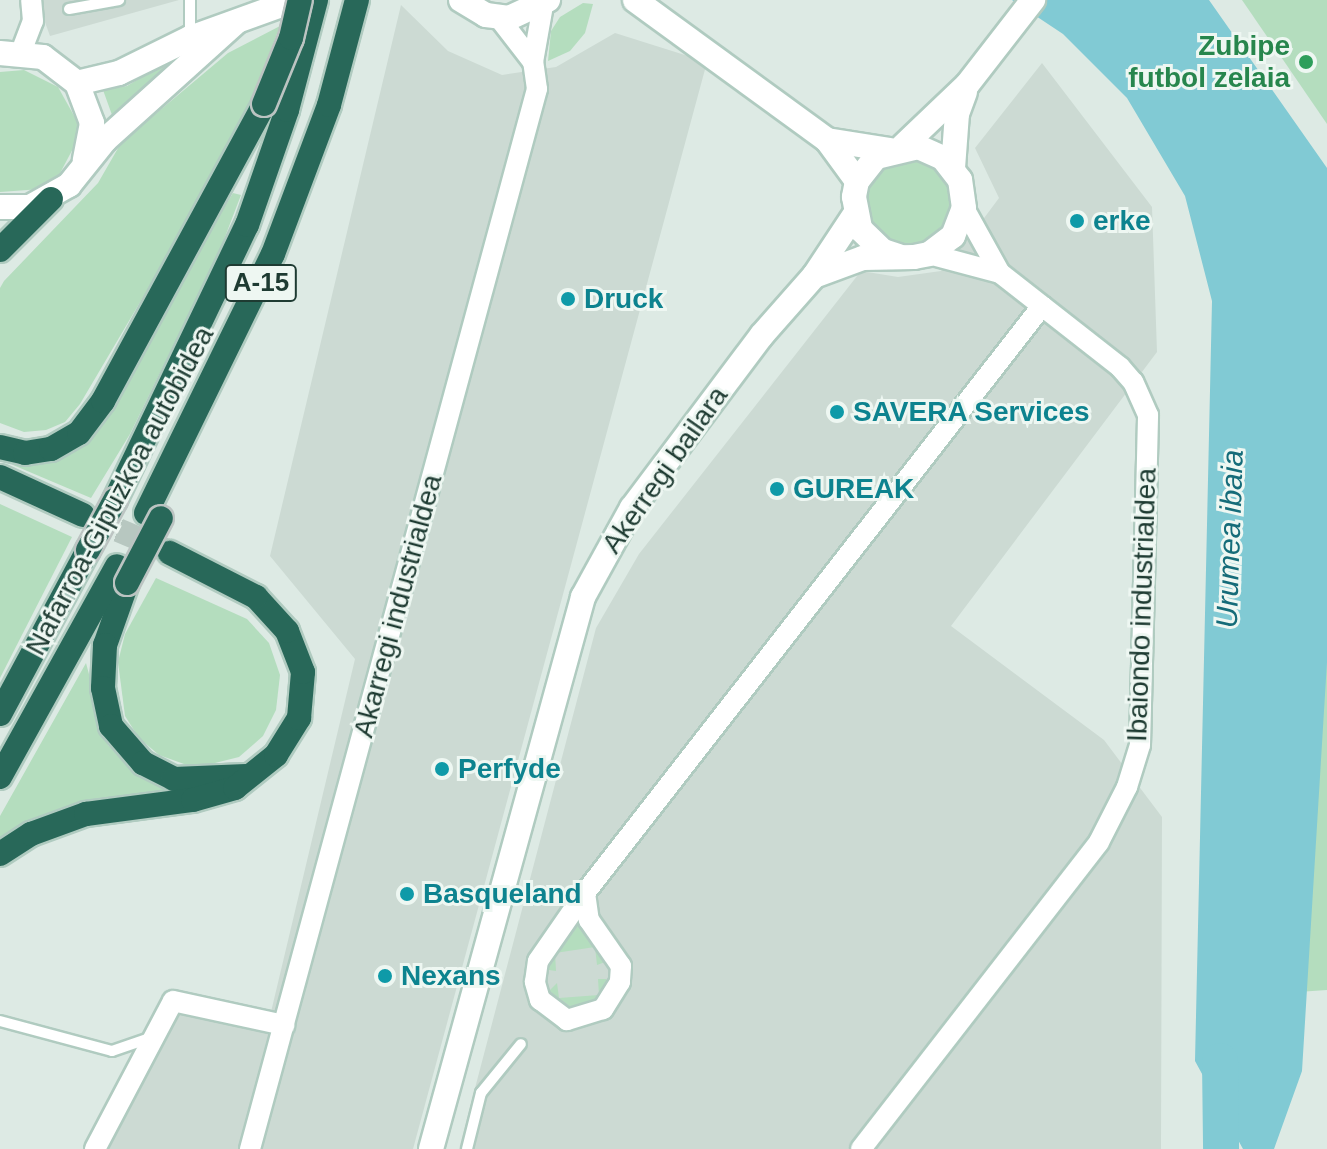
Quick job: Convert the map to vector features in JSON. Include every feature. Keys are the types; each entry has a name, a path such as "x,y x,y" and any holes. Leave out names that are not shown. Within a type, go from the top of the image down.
{"highway":[{"name":"Nafarroa-Gipuzkoa autobidea","path":"0,714 115,500 247,225 276,107 316,0"},
{"name":"Nafarroa-Gipuzkoa autobidea","path":"0,777 122,575 153,516 273,254 348,41 357,0"},
{"path":"0,447 38,451 79,433 103,401 276,107 291,38 289,3"},
{"path":"0,250 51,199"},
{"path":"0,477 83,515"},
{"path":"0,854 31,834 86,814 216,795 276,755 299,718 303,672 287,631 256,597 170,553"},
{"path":"122,575 105,645 103,688 111,726 143,763 174,779 248,776"}],"main road":[{"path":"461,0 499,18 518,17 545,2"},
{"path":"635,0 827,140 857,181"},
{"path":"898,256 870,241 855,214 857,181 876,157 896,148 967,85 1033,0"},
{"path":"77,83 119,73 190,38 289,3"},
{"path":"0,207 30,207 51,199 236,22"},
{"path":"11,52 43,57 77,83 92,123 83,166"},
{"path":"814,276 863,258 929,254 953,236 964,208 953,168 957,114 967,85"},
{"path":"827,140 931,150 953,168"},
{"name":"Akerregi bailara","path":"431,1149 583,597 632,508 762,335 814,276 855,214"}],"street":[{"path":"11,52 33,21 31,0"},
{"name":"Akarregi industrialdea","path":"250,1149 509,201 537,89 533,62 545,2"},
{"path":"499,18 533,62"},
{"path":"964,208 1000,273"},
{"path":"929,254 1000,273"},
{"name":"Ibaiondo industrialdea","path":"861,1149 1099,842 1127,787 1140,745 1148,415 1120,367 1000,273"},
{"path":"585,893 589,920 621,966 620,982 603,1009 567,1020 540,1000 535,982 538,961 585,893 1042,306"},
{"path":"95,1149 173,1001 284,1025"}],"lane":[{"path":"69,9 119,0"},
{"path":"190,0 190,38"},
{"path":"0,1021 112,1051 155,1037"},
{"path":"467,1149 481,1093 521,1044"}],"shaded area":[{"path":"37,0 179,0 50,36"},
{"path":"401,5 448,51 502,75 556,67 615,33 707,62 413,1149 84,1149 167,990 271,1012 355,659 270,556"},
{"path":"1042,63 1152,207 1157,352 951,626 1104,740 1162,817 1161,1149 459,1149 596,628 639,554 861,271 898,277 941,271 964,245 999,198 975,148"}],"green space":[{"name":"Zubipe futbol zelaia","path":"1242,0 1327,0 1327,124"},
{"path":"583,3 593,4 585,33 570,51 548,61 551,31 560,17"},
{"path":"280,26 238,136 80,404 65,422 46,430 24,432 0,423 0,288 4,281 98,183 121,143 228,53"},
{"path":"191,47 112,115 103,90 127,86"},
{"path":"24,70 58,87 77,121 77,141 58,177 41,189 0,192 0,72"},
{"path":"910,160 934,167 946,179 953,203 946,227 934,239 910,246 886,239 874,227 867,203 874,179 886,167"},
{"path":"233,193 241,195 220,250 130,434 91,498 13,465 60,457 163,309"},
{"path":"1327,236 1327,990 1298,992"},
{"path":"0,504 72,537 0,678"},
{"path":"156,578 247,619 269,643 280,675 276,710 263,736 239,757 207,765 184,764 159,755 139,738 125,716 118,662 125,634"},
{"path":"86,663 108,745 129,768 170,792 0,840 0,816"},
{"path":"577,919 605,962 597,965 595,947 555,953 556,971 549,970 546,966"},
{"path":"598,979 606,979 609,987 595,1002 572,1008 549,991 557,983 559,998 599,995"}],"water":[{"path":"1012,0 1209,0 1327,168 1327,662 1302,1071 1274,1149 1243,1149 1195,1061 1212,301 1185,196 1127,98 1063,34"}],"waterway":[{"name":"Urumea ibaia","path":"1220,1061 1221,1149"}],"tunnel":[{"path":"85,516 165,550"}],"place":[{"name":"Zubipe futbol zelaia","path":"1306,62"},
{"name":"erke","path":"1077,221"},
{"name":"Druck","path":"568,299"},
{"name":"SAVERA Services","path":"837,412"},
{"name":"GUREAK","path":"777,489"},
{"name":"Perfyde","path":"442,769"},
{"name":"Basqueland","path":"407,894"},
{"name":"Nexans","path":"385,976"}]}
